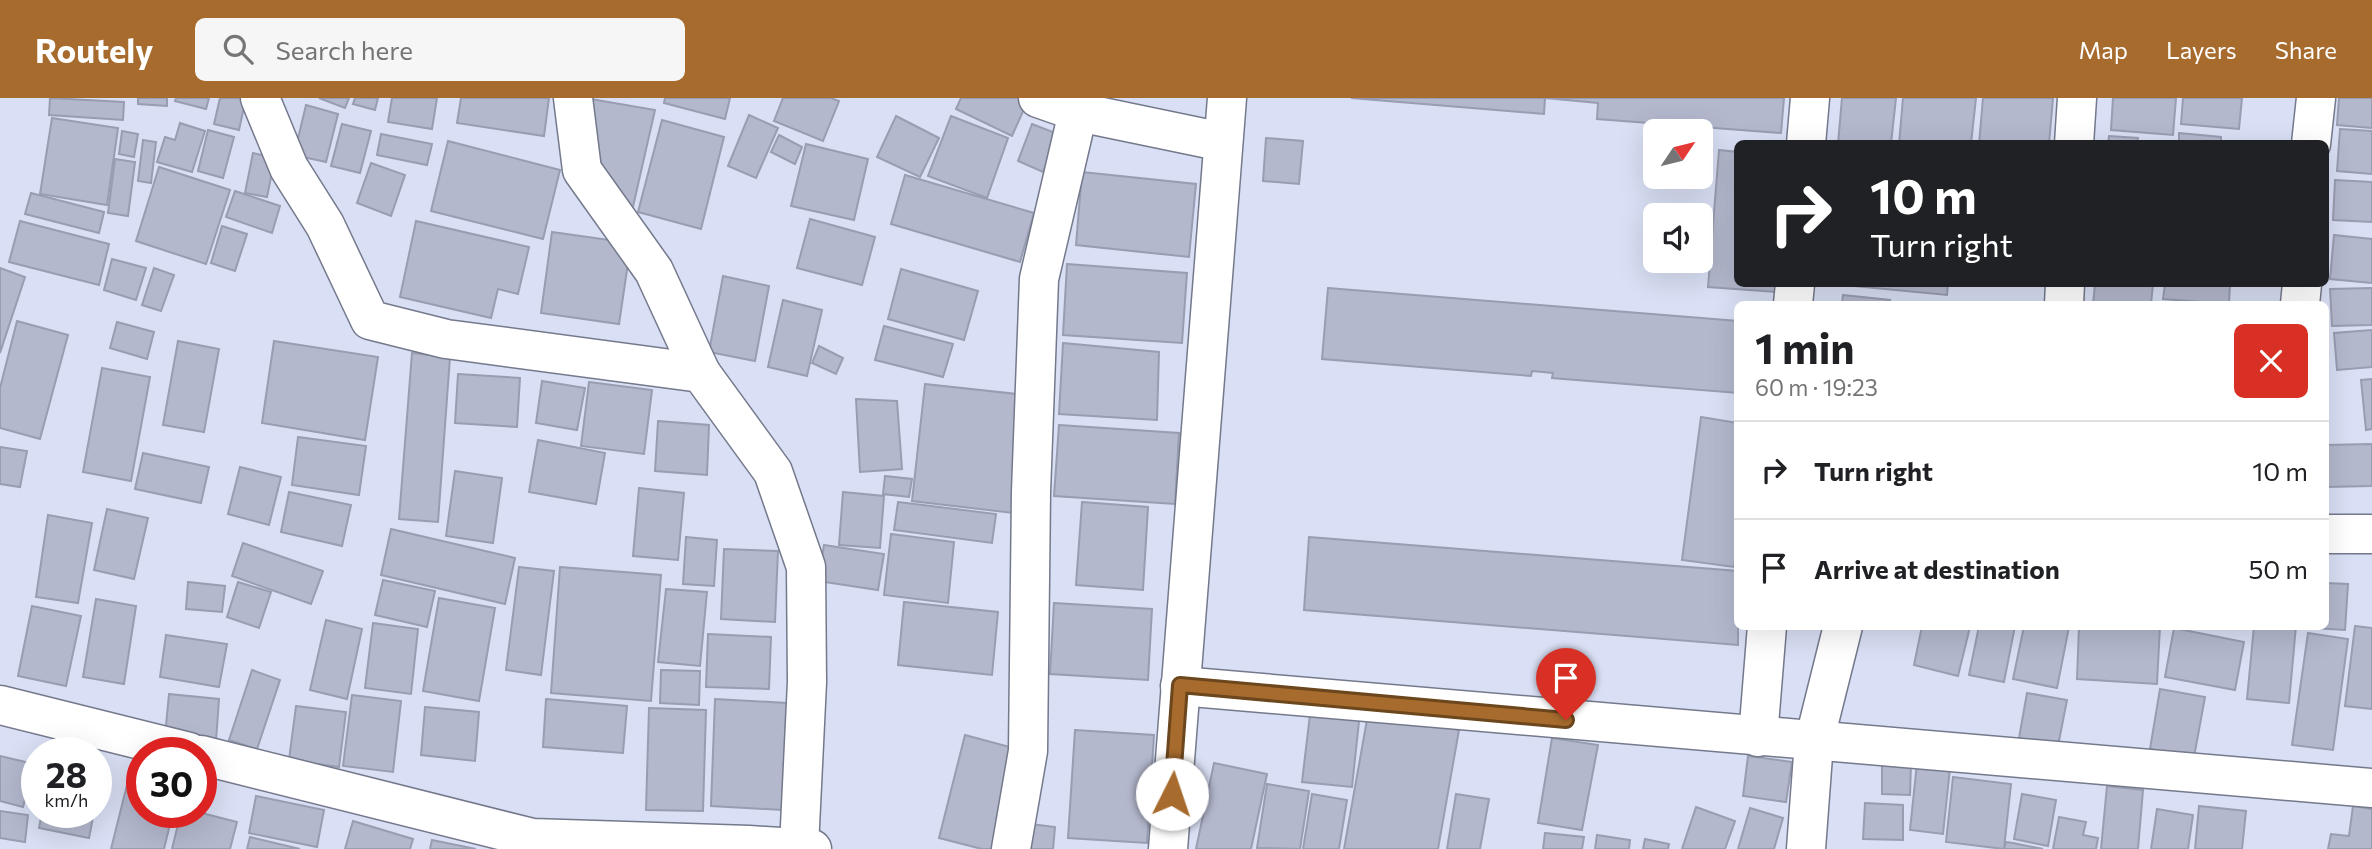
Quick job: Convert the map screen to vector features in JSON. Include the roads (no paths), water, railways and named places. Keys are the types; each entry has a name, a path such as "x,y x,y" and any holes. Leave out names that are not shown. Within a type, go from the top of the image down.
{"street":[{"path":"260,98 289,168 326,225 370,320 446,339 701,373"},
{"path":"217,759 532,838 806,848 806,567 773,471 701,373 654,271 582,170 573,98"},
{"path":"1038,98 1078,112 1223,142"},
{"path":"1168,849 1227,98"},
{"path":"1806,140 1810,98"},
{"path":"2074,140 2077,98"},
{"path":"2311,140 2316,98"},
{"path":"1011,849 1028,751 1031,492 1039,279 1078,112"},
{"path":"2329,534 2372,534"},
{"path":"1758,737 1767,630"},
{"path":"1806,849 1814,742 1842,630"},
{"path":"1180,685 1814,742 2372,788"},
{"path":"0,705 129,737"}]}
